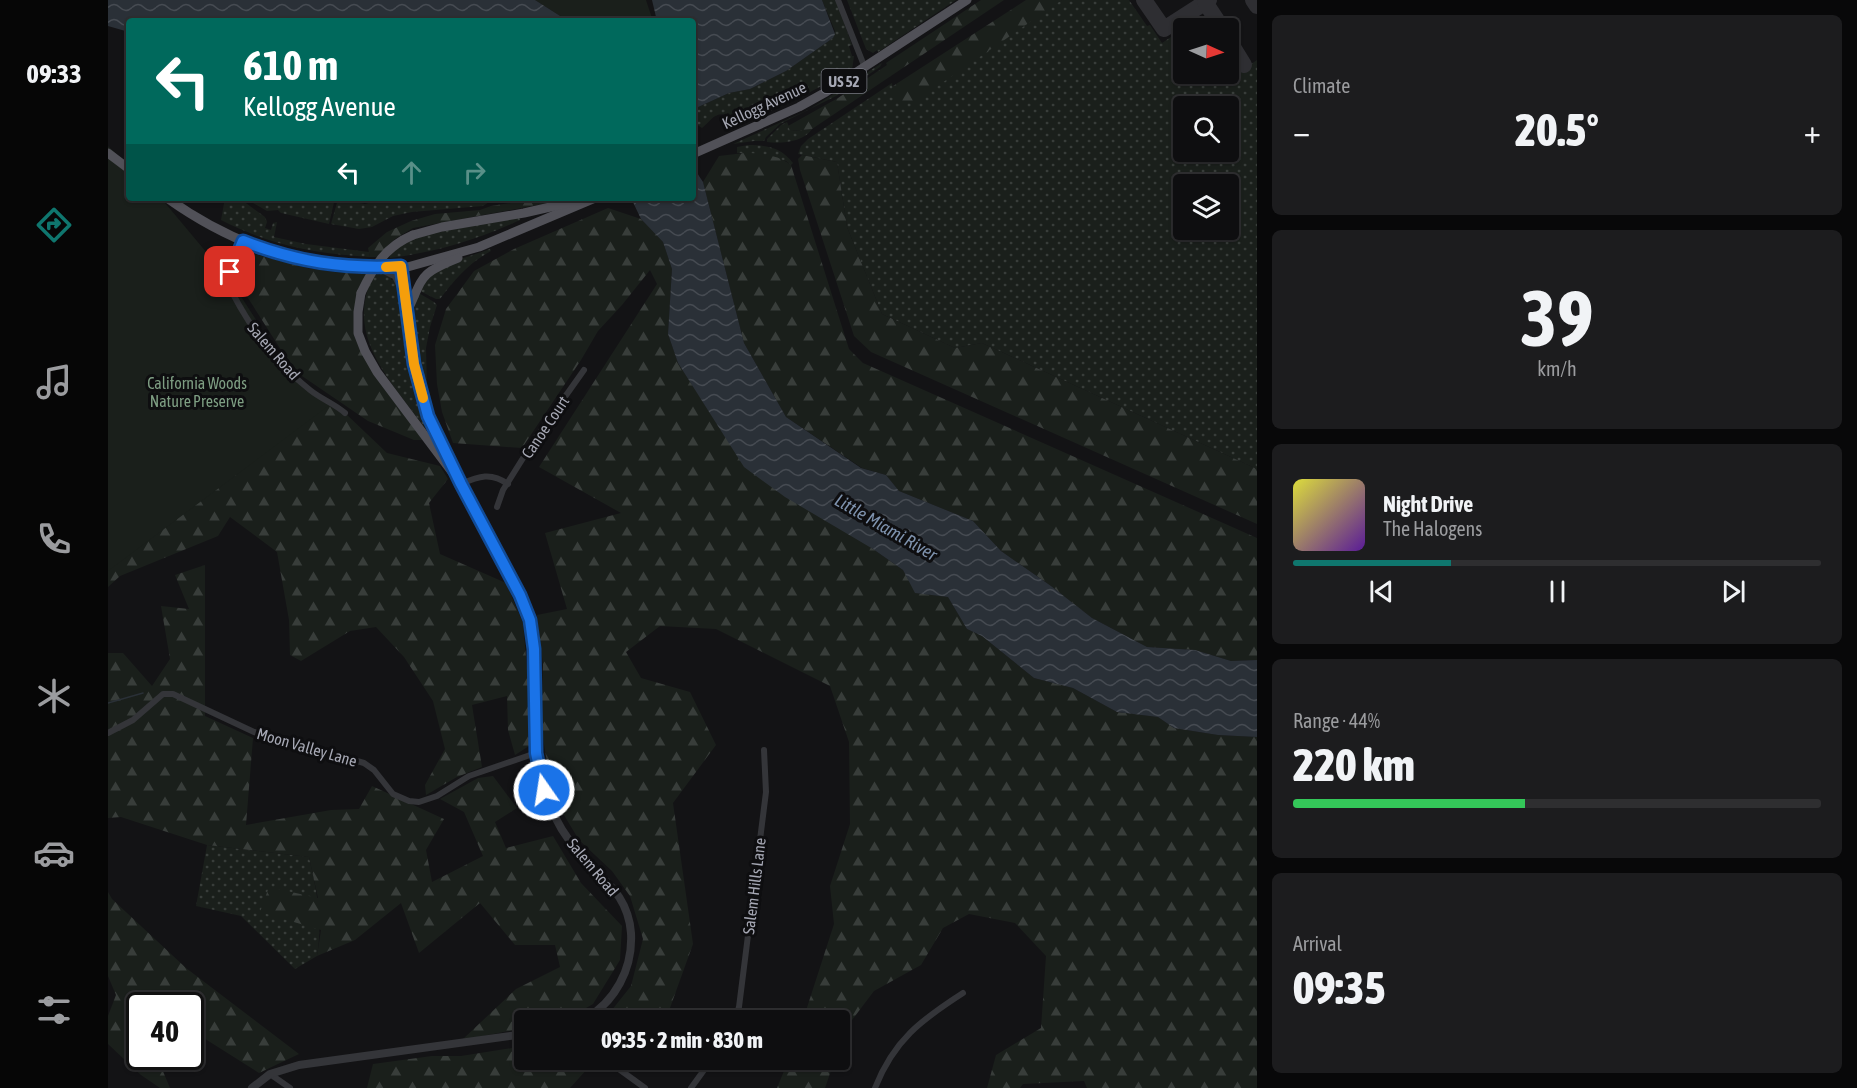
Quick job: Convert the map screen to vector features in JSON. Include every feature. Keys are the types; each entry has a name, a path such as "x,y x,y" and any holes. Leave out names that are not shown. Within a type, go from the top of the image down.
{"main road":[{"name":"Kellogg Avenue","path":"696,153 799,107 866,68 967,0"},
{"path":"108,153 126,167"},
{"path":"172,201 208,225 243,241 312,262 346,267 401,266 404,268 479,247"},
{"path":"461,484 377,372 365,351 358,333 361,293 376,262 401,240 442,226 524,213 570,201"},
{"path":"407,312 419,283 428,273 479,247 588,201"}],"street":[{"path":"838,0 866,68"},
{"name":"Salem Road","path":"243,241 234,266 224,276 243,314 261,341 283,366 312,392 345,413"},
{"name":"Salem Road","path":"401,266 414,364 423,399 436,433 520,595 530,620 534,649 536,753 544,790 557,820 580,854 615,889 629,921 631,943 624,974 615,992 598,1010"},
{"name":"Salem Road","path":"378,267 396,276 405,296"},
{"name":"Canoe Court","path":"497,507 535,439 584,370"},
{"path":"461,484 483,475 496,477 508,484"},
{"name":"Moon Valley Lane","path":"108,733 133,720 164,694 173,694 249,730 364,763 374,770 393,794 413,802 436,796 478,773 536,753"},
{"name":"Salem Hills Lane","path":"738,1010 766,792 764,750"},
{"path":"875,1088 889,1058 907,1034 963,993"},
{"path":"252,1088 270,1074 299,1065 514,1036"},
{"path":"620,1070 645,1088"},
{"path":"691,1088 704,1070"},
{"path":"270,1074 290,1088"}],"green space":[{"path":"535,0 646,0 652,18 563,18"},
{"path":"822,0 836,0 852,45 849,46 854,56 852,70 793,101 726,130 730,125 730,116 721,114 702,128 697,124 696,108 729,93 750,89 786,71 833,38 835,31"},
{"path":"847,0 956,0 878,52 877,50 873,53 866,49"},
{"path":"981,0 1004,0 812,129 790,131 788,126 838,98"},
{"path":"1026,0 1062,0 913,103 898,102 893,86"},
{"path":"1062,0 1129,0 1162,43 1173,36 1173,84 1239,84 1239,72 1257,60 1257,469 982,343 955,348 882,314 847,227 837,162 798,154 801,146 808,139 892,83 893,89"},
{"path":"882,63 880,67 836,96 810,109"},
{"path":"810,109 780,124 764,141 733,144"},
{"path":"787,122 791,131 812,129 804,137 798,139 779,143 767,142 767,139 781,125"},
{"path":"748,145 778,150 793,163 791,165 786,161 737,153 737,147"},
{"name":"California Woods Nature Preserve","path":"108,146 126,163 126,201 164,201 233,284 282,360 296,375 331,404 108,571"},
{"path":"108,153 126,192 126,201 132,201 243,313 297,379 345,413 387,453 440,466 448,479 429,503 440,554 506,583 523,623 528,680 529,746 515,755 508,730 507,696 472,705 482,767 457,777 426,795 425,785 445,749 433,701 404,657 376,627 350,631 301,661 290,655 289,620 277,552 230,517 218,536 120,576 108,587"},
{"path":"744,153 769,155 791,165 849,349 863,363 1257,538 1257,660 1231,661 1195,650 1147,647 1092,618 1001,551 973,521 899,491 886,475 862,468 786,417 744,343 703,182 719,156"},
{"path":"802,155 837,162 847,227 882,314 955,348 982,343 1257,469 1257,524 871,352 854,336 800,170 798,159"},
{"path":"224,201 243,201 265,217 267,222 265,228 271,230 273,223 277,222 274,237 306,244 369,252 370,257 293,247 258,236 221,220"},
{"path":"254,201 334,201 329,224 281,213 278,210 267,211 253,203"},
{"path":"337,201 365,204 376,201 490,201 483,206 412,212 393,216 372,227 359,229 331,224"},
{"path":"524,201 555,201 413,228 395,239 377,257 370,257 368,248 387,232 411,221 435,214 480,210"},
{"path":"608,208 641,219 663,242 672,269 668,334 678,363 707,408 873,549 903,570 916,593 948,597 967,629 982,636 1034,678 1073,688 1117,712 1158,717 1174,728 1218,735 1257,737 1257,1088 1087,1088 1084,1081 1023,1084 1020,1088 987,1088 996,1055 1041,1028 1046,956 1015,923 969,914 943,928 921,965 874,991 850,1023 850,1010 806,1010 834,924 830,886 850,824 849,742 830,686 716,629 660,626 626,652 641,678 690,692 716,745 673,803 693,944 669,1010 612,1010 631,986 643,939 630,896 612,871 579,840 558,805 548,769 541,725 543,665 537,615 567,609 545,533 621,513 539,467 657,284 650,270 598,331 522,448 453,443 442,412 437,384 435,345 446,309 474,271 514,249"},
{"path":"519,217 520,220 473,239 440,249 390,258 389,254 416,236"},
{"path":"490,249 491,251 463,272 440,299 418,290 431,274 440,268"},
{"path":"246,252 307,268 366,274 358,339 425,440 414,440 368,421 302,376 283,353 234,276"},
{"path":"375,273 384,273 391,277 391,280 394,279 400,288 412,362 425,416 432,434 430,435 388,379 368,339 364,318 366,296"},
{"path":"417,292 437,305 426,348 427,388 437,422 463,475 441,437 423,389 418,362 415,315"},
{"path":"205,565 205,716 253,738 246,825 331,810 359,809 372,786 444,819 426,850 432,882 483,856 464,812 440,799 478,778 493,776 517,808 495,822 506,848 553,836 581,883 622,926 620,960 593,1004 582,1010 514,1010 514,1030 462,1040 516,989 560,967 555,945 515,945 480,903 419,953 401,903 355,940 317,956 321,930 260,912 269,887 318,898 309,857 207,845 121,817 108,818 108,653 123,653 152,686 170,659 161,606 189,609 175,575"},
{"path":"207,845 309,857 317,894 319,918 317,956 295,969 241,916 196,906"},
{"path":"108,892 112,899 186,968 299,1054 259,1073 204,1038 204,992 126,992 126,1061 108,1044 108,1016 116,995 108,976"},
{"path":"514,1048 514,1070 586,1070 570,1088 367,1088 373,1064 432,1056 461,1056"},
{"path":"136,1070 162,1070 170,1088 160,1088"},
{"path":"784,1070 831,1070 825,1088 777,1088"}],"water":[{"path":"108,0 535,0 563,18 126,18 126,31 108,26"},
{"path":"652,0 822,0 835,34 833,38 786,71 750,89 729,93 696,108 696,18 656,18"},
{"name":"Little Miami River","path":"696,172 703,182 744,343 786,417 861,468 886,475 899,491 973,521 1001,551 1092,618 1147,647 1195,650 1231,661 1257,660 1257,737 1218,735 1174,728 1158,717 1117,712 1073,688 1034,678 982,636 967,629 948,597 915,593 903,570 873,549 785,497 744,467 678,363 668,334 672,269 663,242 641,219 632,201 696,201"}],"waterway":[{"path":"108,703 143,693"}],"taxiway":[{"path":"1144,0 1164,29 1209,0"},
{"path":"1253,0 1257,6"},
{"path":"1205,2 1215,18"},
{"path":"1239,57 1244,65"}],"slow traffic":[{"path":"386,267 401,266 414,364 423,398"}],"route":[{"path":"230,272 243,241 283,255 330,265 360,268 401,266 414,364 428,416 520,595 530,620 534,649 536,753 544,790"}]}
